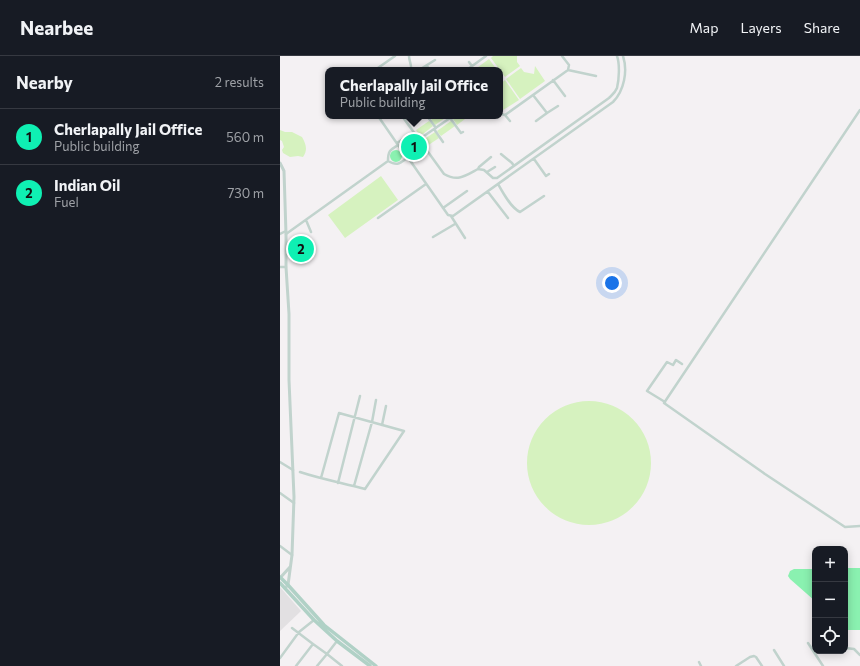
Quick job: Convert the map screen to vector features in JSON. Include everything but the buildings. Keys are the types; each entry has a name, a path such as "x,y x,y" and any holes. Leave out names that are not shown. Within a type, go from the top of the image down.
{"main road":[{"path":"280,578 314,620 337,641 370,666"},
{"path":"280,583 286,586 324,625 376,666"}],"street":[{"path":"379,67 395,56"},
{"path":"409,56 411,67"},
{"path":"469,62 472,66 486,56"},
{"path":"562,56 569,65 568,70"},
{"path":"478,169 484,170 493,178 497,178 527,155 609,98 617,88 619,65 617,56"},
{"path":"450,216 453,216 488,192 619,97 622,91 626,68 624,56"},
{"path":"427,66 435,60"},
{"path":"510,121 505,115 568,70 596,76"},
{"path":"554,80 565,96"},
{"path":"533,95 547,113"},
{"path":"536,121 558,106"},
{"path":"665,402 860,110"},
{"path":"380,119 465,238"},
{"path":"404,119 439,168 444,174 450,177 463,177 478,169 479,166 491,157"},
{"path":"429,119 443,142"},
{"path":"402,151 449,119"},
{"path":"453,119 461,133 463,132"},
{"path":"578,128 580,132"},
{"path":"567,135 569,139"},
{"path":"388,161 390,150 403,139"},
{"path":"552,146 555,149"},
{"path":"501,154 514,166"},
{"path":"388,161 394,164 399,164 414,156"},
{"path":"534,159 540,165 546,176 549,174"},
{"path":"280,234 306,220 388,161"},
{"path":"280,163 284,171 286,267 289,314 289,380 294,503 292,555 286,586"},
{"path":"487,172 495,167"},
{"path":"378,218 426,184"},
{"path":"498,184 513,206 520,212 544,196"},
{"path":"444,208 467,191"},
{"path":"488,192 508,218"},
{"path":"306,220 311,232"},
{"path":"434,237 455,224"},
{"path":"280,267 286,267"},
{"path":"682,364 676,360 673,365 667,362 648,391 765,474 845,527 860,526"},
{"path":"338,483 360,396"},
{"path":"354,486 372,422 376,400"},
{"path":"382,425 386,406"},
{"path":"300,472 338,483 354,486 365,490 404,431 339,413 321,478"},
{"path":"280,462 293,470"},
{"path":"280,493 294,503"},
{"path":"280,546 292,555"},
{"path":"280,578 291,565"},
{"path":"280,658 299,632 314,620"},
{"path":"292,628 341,666"},
{"path":"317,666 337,641"},
{"path":"808,643 823,666"},
{"path":"296,666 313,644"},
{"path":"848,649 854,650 860,655"},
{"path":"774,650 784,666"},
{"path":"736,666 754,656 762,666"},
{"path":"699,662 701,666"}],"shaded area":[{"path":"493,56 517,56 517,62 520,66 505,77 503,74 503,67 498,67 491,58"},
{"path":"489,59 495,67 478,67"},
{"path":"535,66 545,81 520,99 506,79 521,68 524,72 534,74"},
{"path":"505,80 519,100 503,110 503,82"},
{"path":"432,119 444,119 435,125 431,120"},
{"path":"453,119 465,119 457,125"},
{"path":"429,121 433,126 423,134 418,133 416,130"},
{"path":"451,121 455,126 441,136 437,131"},
{"path":"280,130 292,132 302,137 306,147 306,152 303,157 290,157 283,153 282,150 284,147 282,141 280,140"},
{"path":"435,132 439,138 427,146 425,143 426,138"},
{"path":"398,150 401,151 401,161 394,162 391,161 390,154 391,151"},
{"path":"381,176 398,200 345,238 328,215"},
{"path":"589,401 613,406 633,419 646,439 651,463 646,487 633,507 613,520 589,525 565,520 545,507 532,487 527,463 532,439 545,419 565,406"},
{"path":"848,568 860,568 860,630 848,630"},
{"path":"794,569 812,569 812,598 790,579 788,576 790,571"},
{"path":"280,587 301,611 280,631"}],"place":[{"name":"Cherlapally Jail Office","path":"414,147"},
{"name":"Indian Oil","path":"301,249"}]}
